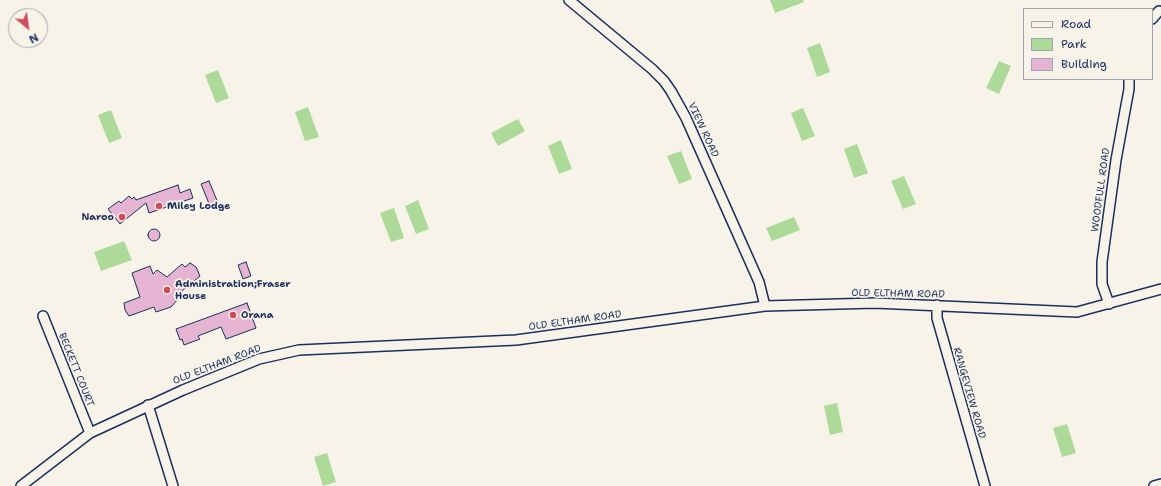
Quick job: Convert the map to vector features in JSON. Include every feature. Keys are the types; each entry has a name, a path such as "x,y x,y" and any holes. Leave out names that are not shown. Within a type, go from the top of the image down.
{"street":[{"name":"VIEW ROAD","path":"569,0 652,69 664,81 671,91 686,118 759,282 765,306"},
{"path":"1153,18 1159,11"},
{"name":"WOODFULL ROAD","path":"1109,304 1102,284 1102,262 1129,80"},
{"name":"OLD ELTHAM ROAD","path":"22,486 90,433 148,405 259,359 299,350 516,340 765,306 875,303 1077,312 1161,289"},
{"name":"RANGEVIEW ROAD","path":"937,305 936,318 985,486"},
{"name":"BECKETT COURT","path":"43,316 90,433"},
{"path":"148,405 173,486"},
{"path":"1154,486 1161,484"}],"green space":[{"path":"770,0 803,0 804,2 775,13"},
{"path":"820,43 830,72 817,77 807,48"},
{"path":"999,61 1011,66 999,94 986,88"},
{"path":"218,70 229,98 216,103 205,75"},
{"path":"308,107 319,137 305,141 295,112"},
{"path":"803,108 815,136 802,141 791,113"},
{"path":"111,110 122,138 109,143 98,115"},
{"path":"518,119 525,131 498,146 491,133"},
{"path":"561,140 572,169 559,174 548,146"},
{"path":"857,144 868,173 854,178 844,149"},
{"path":"681,151 692,179 679,184 667,156"},
{"path":"904,176 916,204 903,209 891,181"},
{"path":"418,200 429,229 416,234 405,206"},
{"path":"394,208 404,238 391,242 380,213"},
{"path":"794,217 800,230 772,241 766,228"},
{"path":"124,241 132,260 101,271 94,252"},
{"path":"837,403 843,432 830,435 824,406"},
{"path":"1067,424 1076,453 1062,457 1053,428"},
{"path":"327,453 336,482 323,486 314,457"}],"building":[{"path":"209,181 218,203 210,206 201,184"},
{"path":"178,185 180,193 190,189 193,198 149,213 146,203 120,224 108,209 119,201 121,203 129,196 132,199 134,197 136,200"},
{"path":"154,229 158,231 160,235 158,239 154,241 150,239 148,235 150,231"},
{"path":"246,262 251,276 243,279 238,265"},
{"name":"Administration;Fraser House","path":"190,263 196,267 200,276 177,295 179,298 171,307 156,312 154,307 129,316 125,310 124,303 140,297 132,273 150,266 153,274 157,270 167,277 182,264 185,267"},
{"name":"Orana","path":"247,303 256,328 226,339 221,327 198,336 200,339 184,345 182,339 180,340 176,329"}],"place":[{"name":"Miley Lodge","path":"159,206"},
{"name":"Naroo","path":"122,217"},
{"name":"Administration;Fraser House","path":"167,290"},
{"name":"Orana","path":"233,315"}]}
